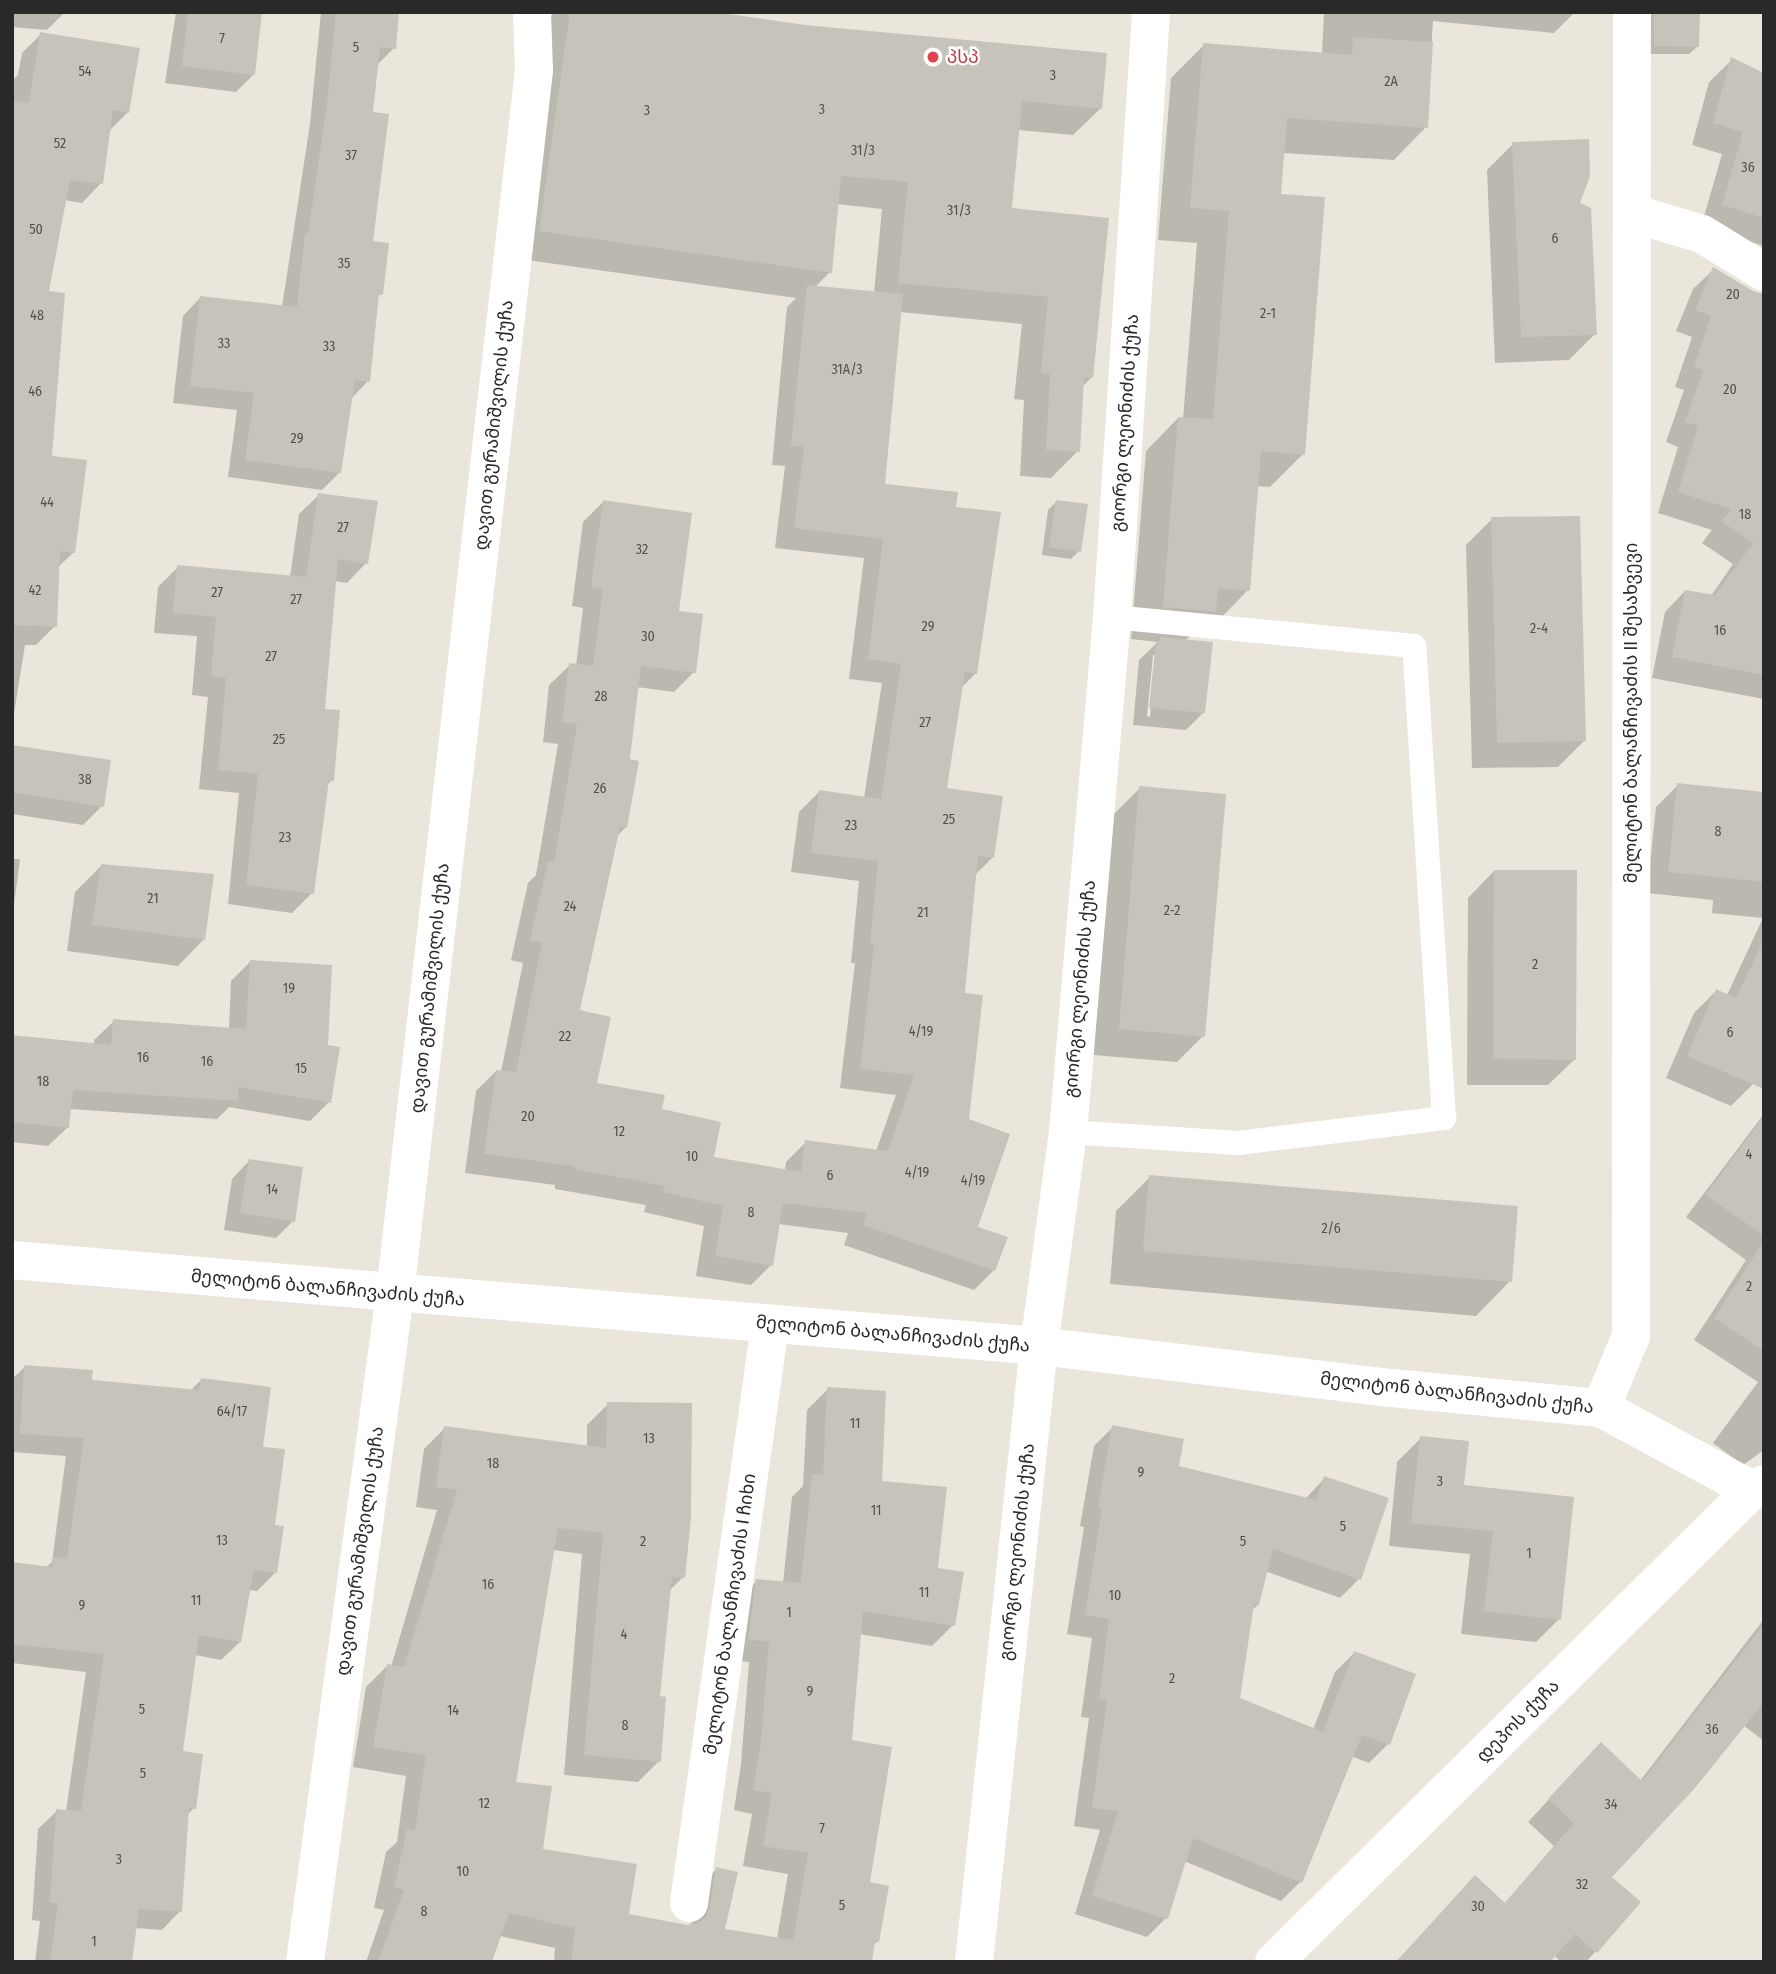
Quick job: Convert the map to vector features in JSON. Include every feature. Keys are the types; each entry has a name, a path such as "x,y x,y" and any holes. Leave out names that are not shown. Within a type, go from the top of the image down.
{"street":[{"name":"დავით გურამიშვილის ქუჩა","path":"304,1962 395,1294 534,70 532,12"},
{"name":"გიორგი ლეონიძის ქუჩა","path":"974,1962 1039,1346 1068,1132 1112,617 1152,12"},
{"name":"მელიტონ ბალანჩივაძის II შესახვევი","path":"1601,1408 1631,1336 1632,12"},
{"path":"1632,213 1702,234 1764,272"},
{"name":"მელიტონ ბალანჩივაძის ქუჩა","path":"12,1260 1039,1346 1392,1388 1601,1408 1758,1487"},
{"name":"მელიტონ ბალანჩივაძის I ჩიხი","path":"689,1903 770,1325"},
{"name":"დეპოს ქუჩა","path":"1274,1962 1758,1487"}],"lane":[{"path":"1068,1132 1238,1143 1444,1118 1414,646 1112,617"}],"building":[{"path":"188,12 262,12 255,75 182,66"},
{"path":"336,12 399,12 396,49 380,47 373,112 389,114 373,241 389,243 383,295 379,294 370,382 355,380 341,473 245,460 254,393 190,386 200,296 297,307 305,234 308,234 327,105"},
{"path":"570,12 715,12 805,25 1107,53 1102,109 1022,101 1012,208 1109,218 1093,378 1084,377 1080,452 1046,450 1050,374 1041,373 1048,297 898,283 908,182 841,176 832,273 539,231"},
{"path":"1654,12 1700,12 1699,47 1654,46"},
{"path":"40,32 140,48 129,113 113,110 103,184 70,180 49,291 65,293 52,456 87,460 75,553 60,551 57,627 12,625 12,101 29,103"},
{"path":"1353,37 1433,42 1428,128 1287,118 1281,194 1325,197 1305,455 1261,451 1250,591 1218,588 1216,612 1163,607 1178,417 1213,419 1229,211 1190,208 1203,43 1352,55"},
{"path":"1731,57 1764,73 1764,218 1722,205 1743,132 1713,123"},
{"path":"1589,139 1590,176 1580,203 1591,208 1597,335 1521,337 1512,142"},
{"path":"1713,267 1753,291 1764,294 1764,675 1672,657 1685,590 1715,595 1753,543 1721,521 1731,509 1678,492 1698,426 1685,422 1703,370 1694,367 1711,316 1695,310"},
{"path":"807,285 903,294 885,484 958,492 956,507 1001,512 977,674 965,672 947,788 1003,796 994,858 978,856 965,993 983,995 969,1119 1010,1134 978,1227 1008,1237 995,1271 863,1225 867,1213 783,1203 773,1266 715,1256 723,1206 663,1192 665,1186 574,1169 574,1166 484,1154 496,1070 516,1072 542,943 530,940 548,861 554,862 577,724 562,722 569,663 593,666 603,588 591,587 603,500 692,513 679,611 703,614 696,673 641,666 630,759 639,761 627,828 620,827 580,1010 611,1017 597,1083 665,1095 662,1109 721,1122 714,1157 801,1172 805,1140 888,1151 914,1075 860,1069 874,944 870,943 878,861 811,853 819,790 881,799 901,664 868,659 883,539 794,528 804,447 791,446"},
{"path":"318,493 378,501 368,564 338,559 325,709 340,710 334,781 329,780 314,894 246,885 258,774 218,770 226,678 211,676 216,617 173,613 177,565 306,577"},
{"path":"1056,500 1088,504 1081,552 1049,547"},
{"path":"1580,516 1586,741 1497,743 1491,517"},
{"path":"1160,637 1213,642 1205,713 1149,708 1156,641 1160,641"},
{"path":"12,745 111,760 104,807 12,792"},
{"path":"1677,783 1764,792 1764,882 1668,872"},
{"path":"1139,786 1226,794 1205,1037 1119,1029"},
{"path":"101,864 214,874 205,940 92,925"},
{"path":"1494,870 1577,870 1576,1060 1493,1059"},
{"path":"1764,939 1764,1089 1687,1056 1716,989 1736,998"},
{"path":"250,960 332,965 328,1045 340,1047 331,1103 238,1087 238,1101 73,1090 69,1128 12,1122 12,1035 111,1045 113,1019 246,1029"},
{"path":"1764,1116 1764,1236 1706,1195"},
{"path":"249,1159 303,1167 295,1222 240,1213"},
{"path":"1149,1175 1518,1206 1512,1282 1143,1251"},
{"path":"1764,1241 1764,1351 1714,1318"},
{"path":"24,1365 93,1370 92,1380 199,1390 201,1378 271,1387 263,1447 285,1449 275,1525 284,1526 277,1573 254,1570 241,1642 199,1635 183,1751 203,1754 196,1809 189,1808 182,1912 139,1909 132,1962 50,1962 58,1903 50,1903 56,1809 81,1811 104,1654 12,1644 12,1562 52,1567 53,1557 67,1559 84,1438 20,1434"},
{"path":"827,1387 886,1391 882,1481 947,1487 938,1568 964,1572 955,1626 863,1611 852,1740 892,1747 870,1882 889,1886 879,1942 875,1941 872,1962 571,1962 575,1928 509,1913 492,1962 378,1962 404,1890 394,1887 407,1829 415,1831 426,1755 373,1747 387,1664 404,1667 457,1490 436,1487 444,1426 606,1448 607,1402 692,1403 691,1518 685,1578 672,1577 660,1696 666,1697 661,1762 584,1755 603,1533 558,1528 516,1782 552,1786 543,1849 637,1864 629,1914 687,1925 698,1923 706,1917 710,1907 716,1867 738,1872 725,1929 793,1940 808,1853 763,1846 772,1793 753,1790 761,1742 769,1641 748,1640 756,1579 801,1583 812,1474 823,1475"},
{"path":"1112,1425 1184,1439 1179,1466 1316,1500 1324,1476 1389,1498 1361,1580 1273,1549 1259,1605 1254,1604 1240,1698 1323,1732 1354,1651 1416,1674 1390,1745 1362,1735 1302,1883 1193,1838 1168,1919 1092,1896 1118,1811 1092,1808 1107,1700 1099,1699 1109,1619 1085,1615 1102,1508 1098,1508"},
{"path":"1420,1436 1469,1441 1464,1485 1574,1497 1561,1620 1484,1611 1493,1531 1411,1523"},
{"path":"1764,1624 1764,1702 1695,1788 1612,1877 1641,1902 1597,1953 1575,1934 1550,1962 1396,1962 1475,1875 1505,1903 1574,1823 1548,1799 1601,1742 1642,1781"}],"place":[{"name":"პსპ","path":"933,57"}]}
